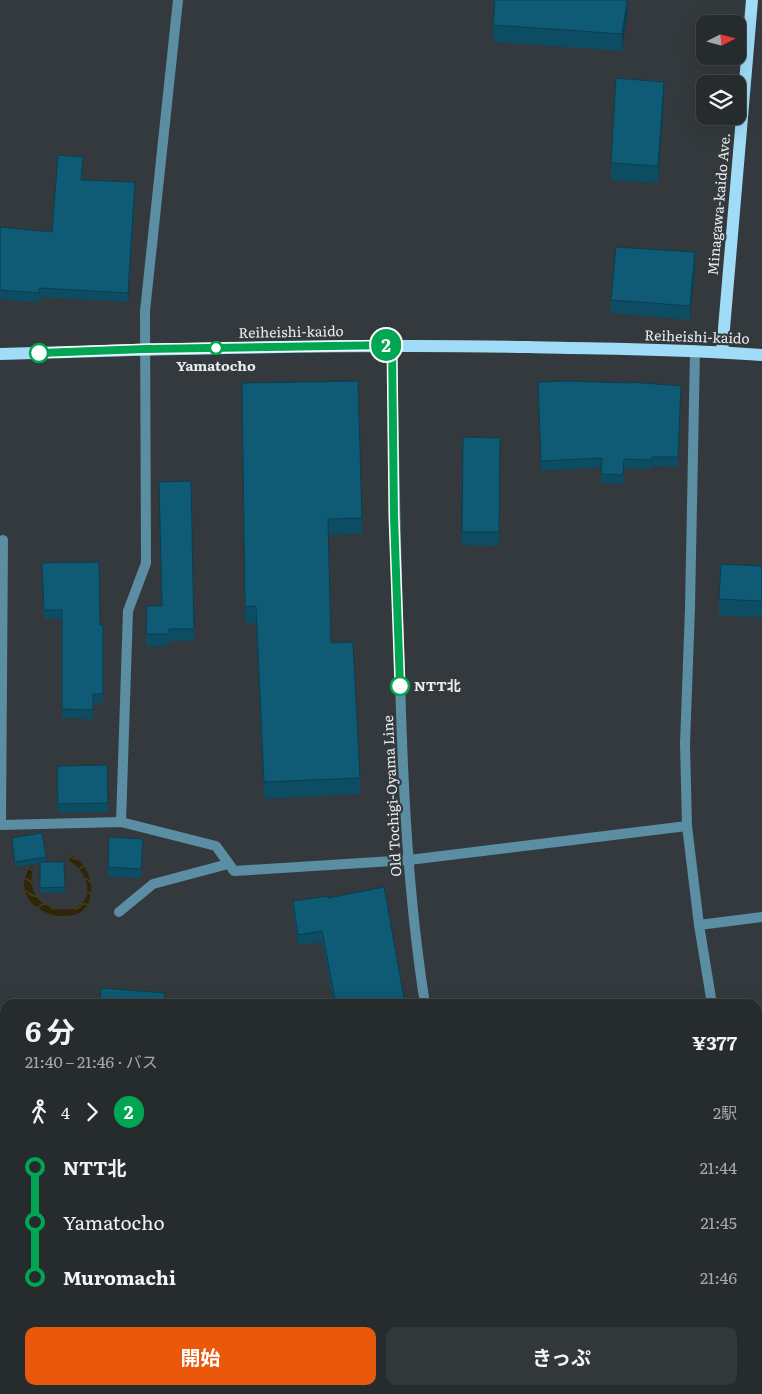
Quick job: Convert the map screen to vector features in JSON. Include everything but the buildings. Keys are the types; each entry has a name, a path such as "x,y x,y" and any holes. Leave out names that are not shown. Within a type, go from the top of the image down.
{"main road":[{"name":"Minagawa-kaido Ave.","path":"722,352 752,0"},
{"name":"Reiheishi-kaido","path":"0,354 145,349 392,345 694,350 762,355"}],"street":[{"path":"121,822 128,611 146,563 145,311 178,0"},
{"name":"Old Tochigi-Oyama Line","path":"392,345 402,749 409,860 424,999"},
{"path":"694,350 686,744 687,826 699,925 711,999"},
{"path":"3,540 1,825 121,822 216,846 234,871 409,860 687,826"},
{"path":"119,912 153,884 228,864"},
{"path":"699,925 762,917"}],"water":[{"path":"71,855 82,864 89,876 91,886 89,903 79,913 66,916 51,914 37,908 28,897 24,883 30,867 33,868 32,884 37,897 46,905 57,909 69,909 80,905 86,897 87,885 81,871 69,861"}],"bus line":[{"name":"2","path":"39,353 145,349 392,345 394,516 400,686"}],"place":[{"name":"Yamatocho","path":"216,348"},
{"name":"NTT北","path":"400,686"}]}
